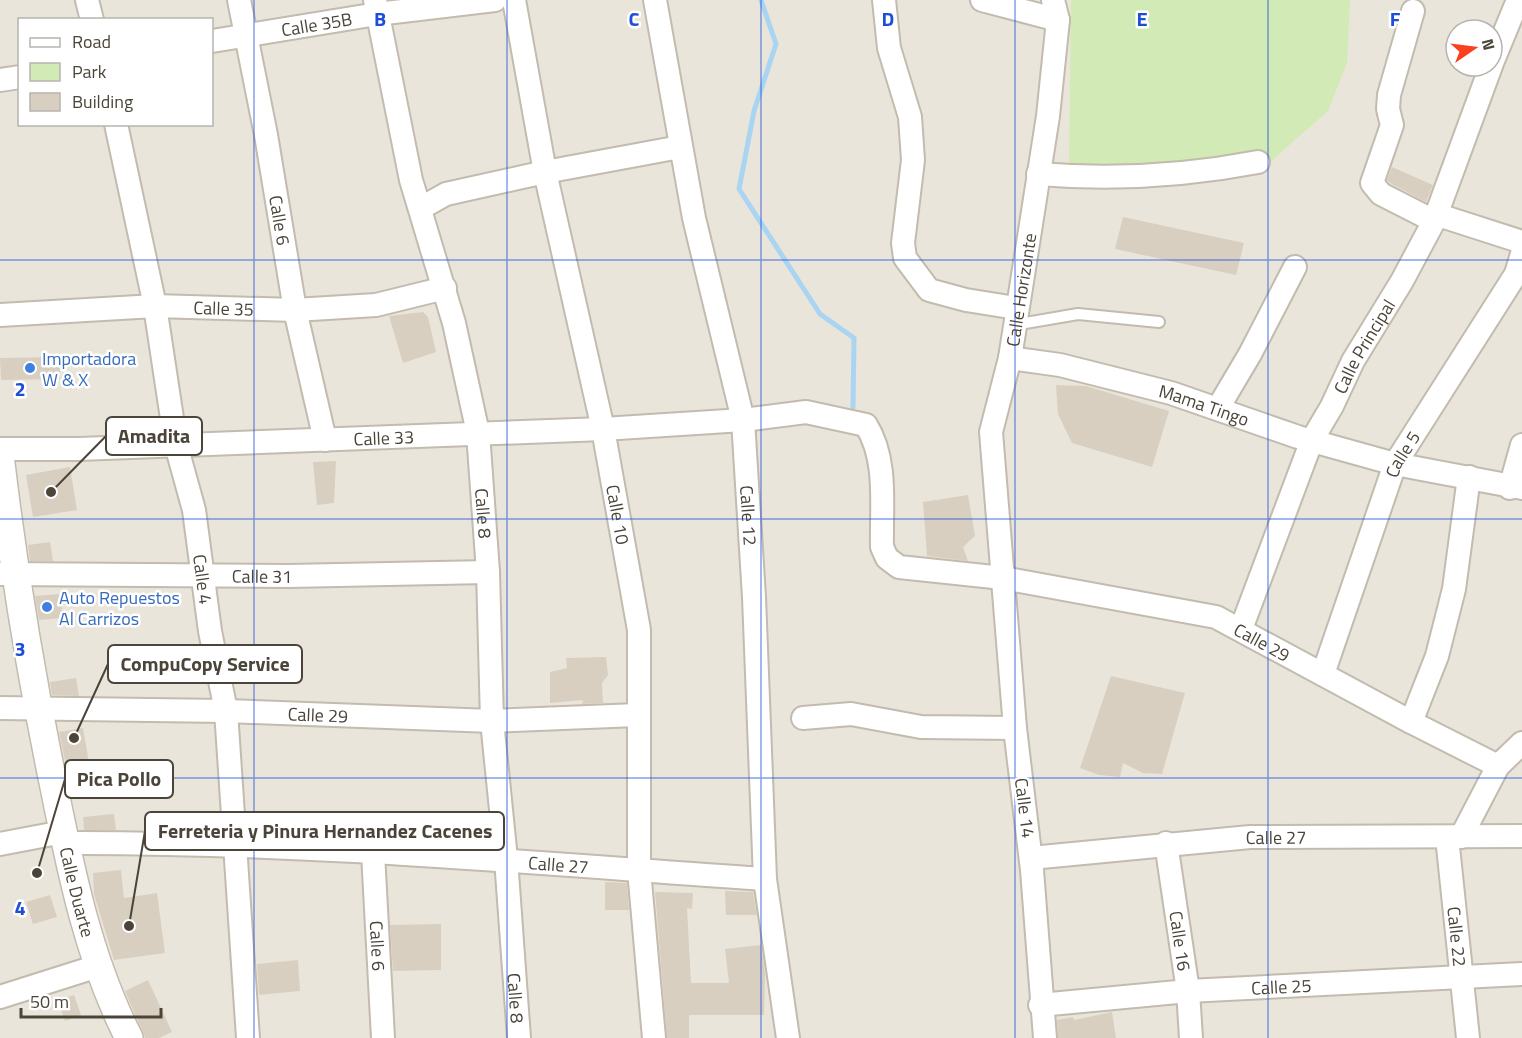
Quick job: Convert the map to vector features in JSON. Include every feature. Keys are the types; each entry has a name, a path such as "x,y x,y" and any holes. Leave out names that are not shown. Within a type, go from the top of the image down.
{"street":[{"path":"87,0 92,18"},
{"name":"Calle 6","path":"239,0 294,310 325,440"},
{"name":"Calle 35B","path":"213,41 376,7 495,0"},
{"name":"Calle 10","path":"514,0 544,172 603,429 639,630 637,715 639,870 654,1038"},
{"name":"Calle 12","path":"655,0 694,218 743,420 754,597 765,879 788,1038"},
{"path":"884,0 889,48 910,117 913,160 903,243 905,258 929,290 1015,317"},
{"path":"982,0 1056,10"},
{"name":"Calle Principal","path":"1504,35 1518,0"},
{"name":"Calle 8","path":"376,7 411,180 445,288 478,433 488,572 492,721 506,859 519,1038"},
{"name":"Calle Horizonte","path":"1004,578 992,432 1010,358 1048,116 1056,10"},
{"path":"1413,11 1389,95 1388,109 1392,125 1372,183 1380,194 1435,217 1522,242"},
{"path":"0,80 18,77"},
{"name":"Calle Principal","path":"1241,629 1312,440 1332,406 1353,361 1402,281 1435,217 1487,78"},
{"name":"Calle 4","path":"116,126 155,306 176,445 194,510 202,576 226,711 248,1038"},
{"path":"421,208 446,194 544,172 680,147"},
{"path":"1038,174 1095,179 1209,171 1258,162"},
{"name":"Calle 5","path":"1323,674 1375,516 1395,464 1516,274 1522,254"},
{"path":"1218,408 1250,354 1295,267"},
{"name":"Calle 35","path":"0,315 155,306 294,310 376,305 445,288"},
{"name":"Mama Tingo","path":"1010,358 1060,365 1218,408 1312,440 1395,464 1516,488"},
{"name":"Calle 29","path":"767,415 806,412 866,425 876,441 880,464 882,547 887,558 899,567 1004,578 1216,617 1410,722 1498,766"},
{"name":"Calle 33","path":"0,449 176,445 603,429 743,420 767,415"},
{"path":"1516,488 1522,445"},
{"name":"Calle Duarte","path":"0,455 7,574 38,707 63,838 98,966 129,1038"},
{"path":"1410,722 1437,656 1454,589 1469,477"},
{"name":"Calle 31","path":"7,574 202,576 488,572"},
{"name":"Calle 14","path":"1004,578 1015,728 1031,858 1040,1005 1045,1038"},
{"name":"Calle 29","path":"0,708 226,711 492,721 637,715"},
{"path":"803,718 851,714 921,727 1015,728"},
{"path":"1454,837 1498,766 1522,742"},
{"name":"Calle 27","path":"1031,858 1167,843 1250,837 1522,836"},
{"name":"Calle 22","path":"1454,837 1462,979 1468,1038"},
{"name":"Calle 27","path":"0,844 63,838 506,859 765,879"},
{"name":"Calle 16","path":"1167,843 1188,991 1191,1038"},
{"name":"Calle 6","path":"373,853 383,1038"},
{"path":"0,997 98,966"},
{"name":"Calle 25","path":"1040,1005 1188,991 1462,979 1522,974"}],"lane":[{"path":"1015,317 1078,314 1159,322"}],"shaded area":[{"path":"0,0 1522,0 1522,1038 0,1038"}],"green space":[{"path":"1071,0 1350,0 1347,63 1328,111 1270,162 1229,172 1069,170"}],"building":[{"path":"1392,167 1433,185 1426,202 1387,180"},
{"path":"1123,217 1244,243 1236,275 1115,249"},
{"path":"423,312 428,317 436,352 403,363 389,316"},
{"name":"Importadora W & X","path":"60,357 60,379 1,380 0,358"},
{"path":"1056,385 1086,386 1169,411 1152,467 1072,443 1058,414"},
{"path":"336,461 334,503 317,505 313,462"},
{"path":"70,467 77,510 33,517 26,475"},
{"path":"968,495 975,536 963,547 968,561 927,556 923,502"},
{"path":"50,542 53,561 30,561 28,545"},
{"name":"Auto Repuestos Al Carrizos","path":"60,594 63,618 39,620 35,596"},
{"path":"606,657 608,675 602,683 603,703 582,704 583,700 550,703 550,672 567,668 566,658"},
{"path":"1111,676 1185,693 1162,774 1143,773 1123,763 1120,777 1099,775 1080,768"},
{"path":"76,678 79,696 52,695 50,682"},
{"path":"83,728 93,786 71,790 59,732"},
{"path":"114,814 116,830 84,830 83,817"},
{"path":"121,870 124,898 157,893 165,953 114,960 94,894 93,873"},
{"path":"605,882 627,883 629,910 605,910"},
{"path":"725,891 753,892 757,915 726,915"},
{"path":"655,892 693,893 692,909 687,908 691,983 729,983 725,949 761,945 765,973 764,1015 689,1015 689,1038 667,1038"},
{"path":"50,895 57,917 33,924 26,902"},
{"path":"441,924 441,970 393,971 390,925"},
{"path":"298,960 300,991 259,995 257,964"},
{"path":"148,980 172,1032 159,1038 145,1038 125,991"},
{"path":"74,995 81,1015 65,1021 58,1001"},
{"path":"1112,1012 1116,1038 1058,1038 1057,1020 1073,1017 1074,1020"}],"waterway":[{"path":"761,0 776,44 754,111 739,189 820,314 854,338 853,407"}],"place":[{"name":"Importadora W & X","path":"30,368"},
{"name":"Amadita","path":"51,492"},
{"name":"Auto Repuestos Al Carrizos","path":"47,607"},
{"name":"CompuCopy Service","path":"74,738"},
{"name":"Pica Pollo","path":"37,873"},
{"name":"Ferreteria y Pinura Hernandez Cacenes","path":"129,926"}]}
